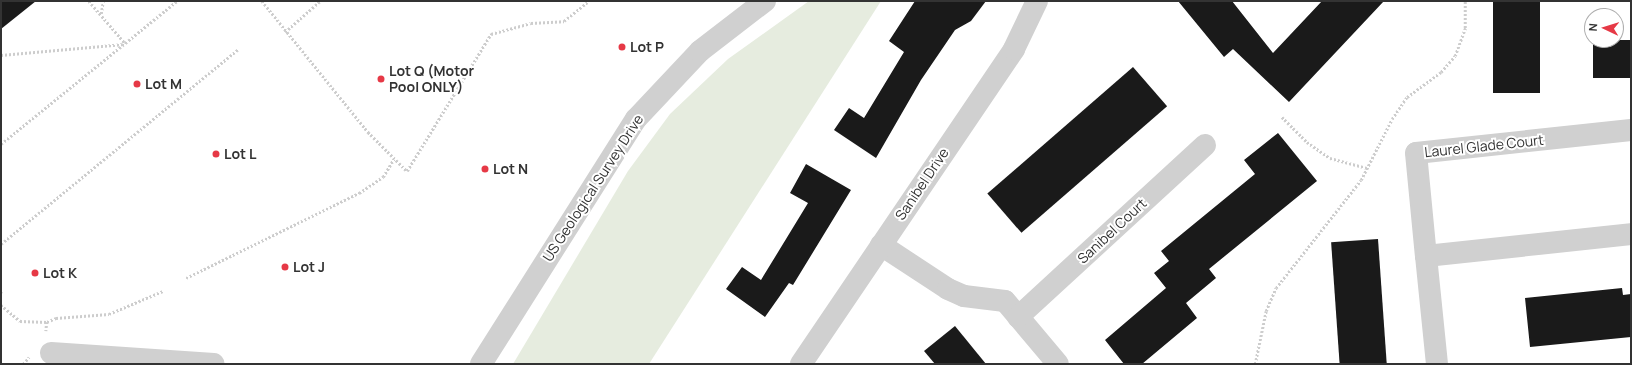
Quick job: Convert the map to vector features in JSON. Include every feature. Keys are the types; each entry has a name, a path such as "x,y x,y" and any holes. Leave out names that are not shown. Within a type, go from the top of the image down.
{"street":[{"name":"US Geological Survey Drive","path":"481,364 636,119 700,51 765,1"},
{"name":"Sanibel Drive","path":"801,364 1014,49 1037,1"},
{"name":"Laurel Glade Court","path":"1437,364 1416,153 1631,130"},
{"name":"Sanibel Court","path":"1018,317 1205,145"},
{"path":"1426,256 1631,234"},
{"path":"881,245 948,290 964,296 1004,302 1058,364"},
{"path":"43,347 214,364"}],"path":[{"path":"89,1 125,44"},
{"path":"101,15 103,1"},
{"path":"1,144 177,1"},
{"path":"262,1 285,32 368,132 407,171 491,34 531,23 564,22 589,1"},
{"path":"285,32 320,1"},
{"path":"1255,364 1266,311 1276,288 1353,191 1407,97 1441,72 1455,56 1463,39 1465,1"},
{"path":"1,55 125,44"},
{"path":"1,244 238,49"},
{"path":"1282,117 1307,142 1330,158 1367,168"},
{"path":"186,278 359,192 383,177 394,158"},
{"path":"1,305 20,321 47,322 56,318 109,314 163,291"},
{"path":"24,364 43,347 47,322"}],"shaded area":[{"path":"809,1 881,1 649,364 513,364 628,171 670,114 728,59"}],"building":[{"path":"1,1 36,1 1,29"},
{"path":"915,1 986,1 971,21 955,30 921,80 876,158 834,130 849,108 864,118 904,52 889,41"},
{"path":"1178,1 1232,1 1273,53 1322,1 1384,1 1289,102 1233,49 1224,57"},
{"path":"1493,1 1540,1 1540,93 1493,93"},
{"path":"1624,40 1631,40 1631,78 1593,78 1593,48 1624,48"},
{"path":"1133,67 1167,106 1021,233 987,194"},
{"path":"1278,133 1317,181 1209,269 1216,278 1186,303 1197,318 1142,364 1124,364 1105,340 1166,288 1154,273 1169,261 1161,251 1255,174 1244,160"},
{"path":"806,164 851,190 793,285 789,283 765,317 726,289 742,267 761,280 808,203 790,193"},
{"path":"1378,239 1387,364 1340,364 1331,242"},
{"path":"1622,288 1623,295 1631,294 1631,337 1530,347 1525,298"},
{"path":"955,326 986,364 935,364 924,351"}],"place":[{"name":"Lot P","path":"622,47"},
{"name":"Lot Q (Motor Pool ONLY)","path":"381,79"},
{"name":"Lot M","path":"137,84"},
{"name":"Lot L","path":"216,154"},
{"name":"Lot N","path":"485,169"},
{"name":"Lot J","path":"285,267"},
{"name":"Lot K","path":"35,273"}]}
